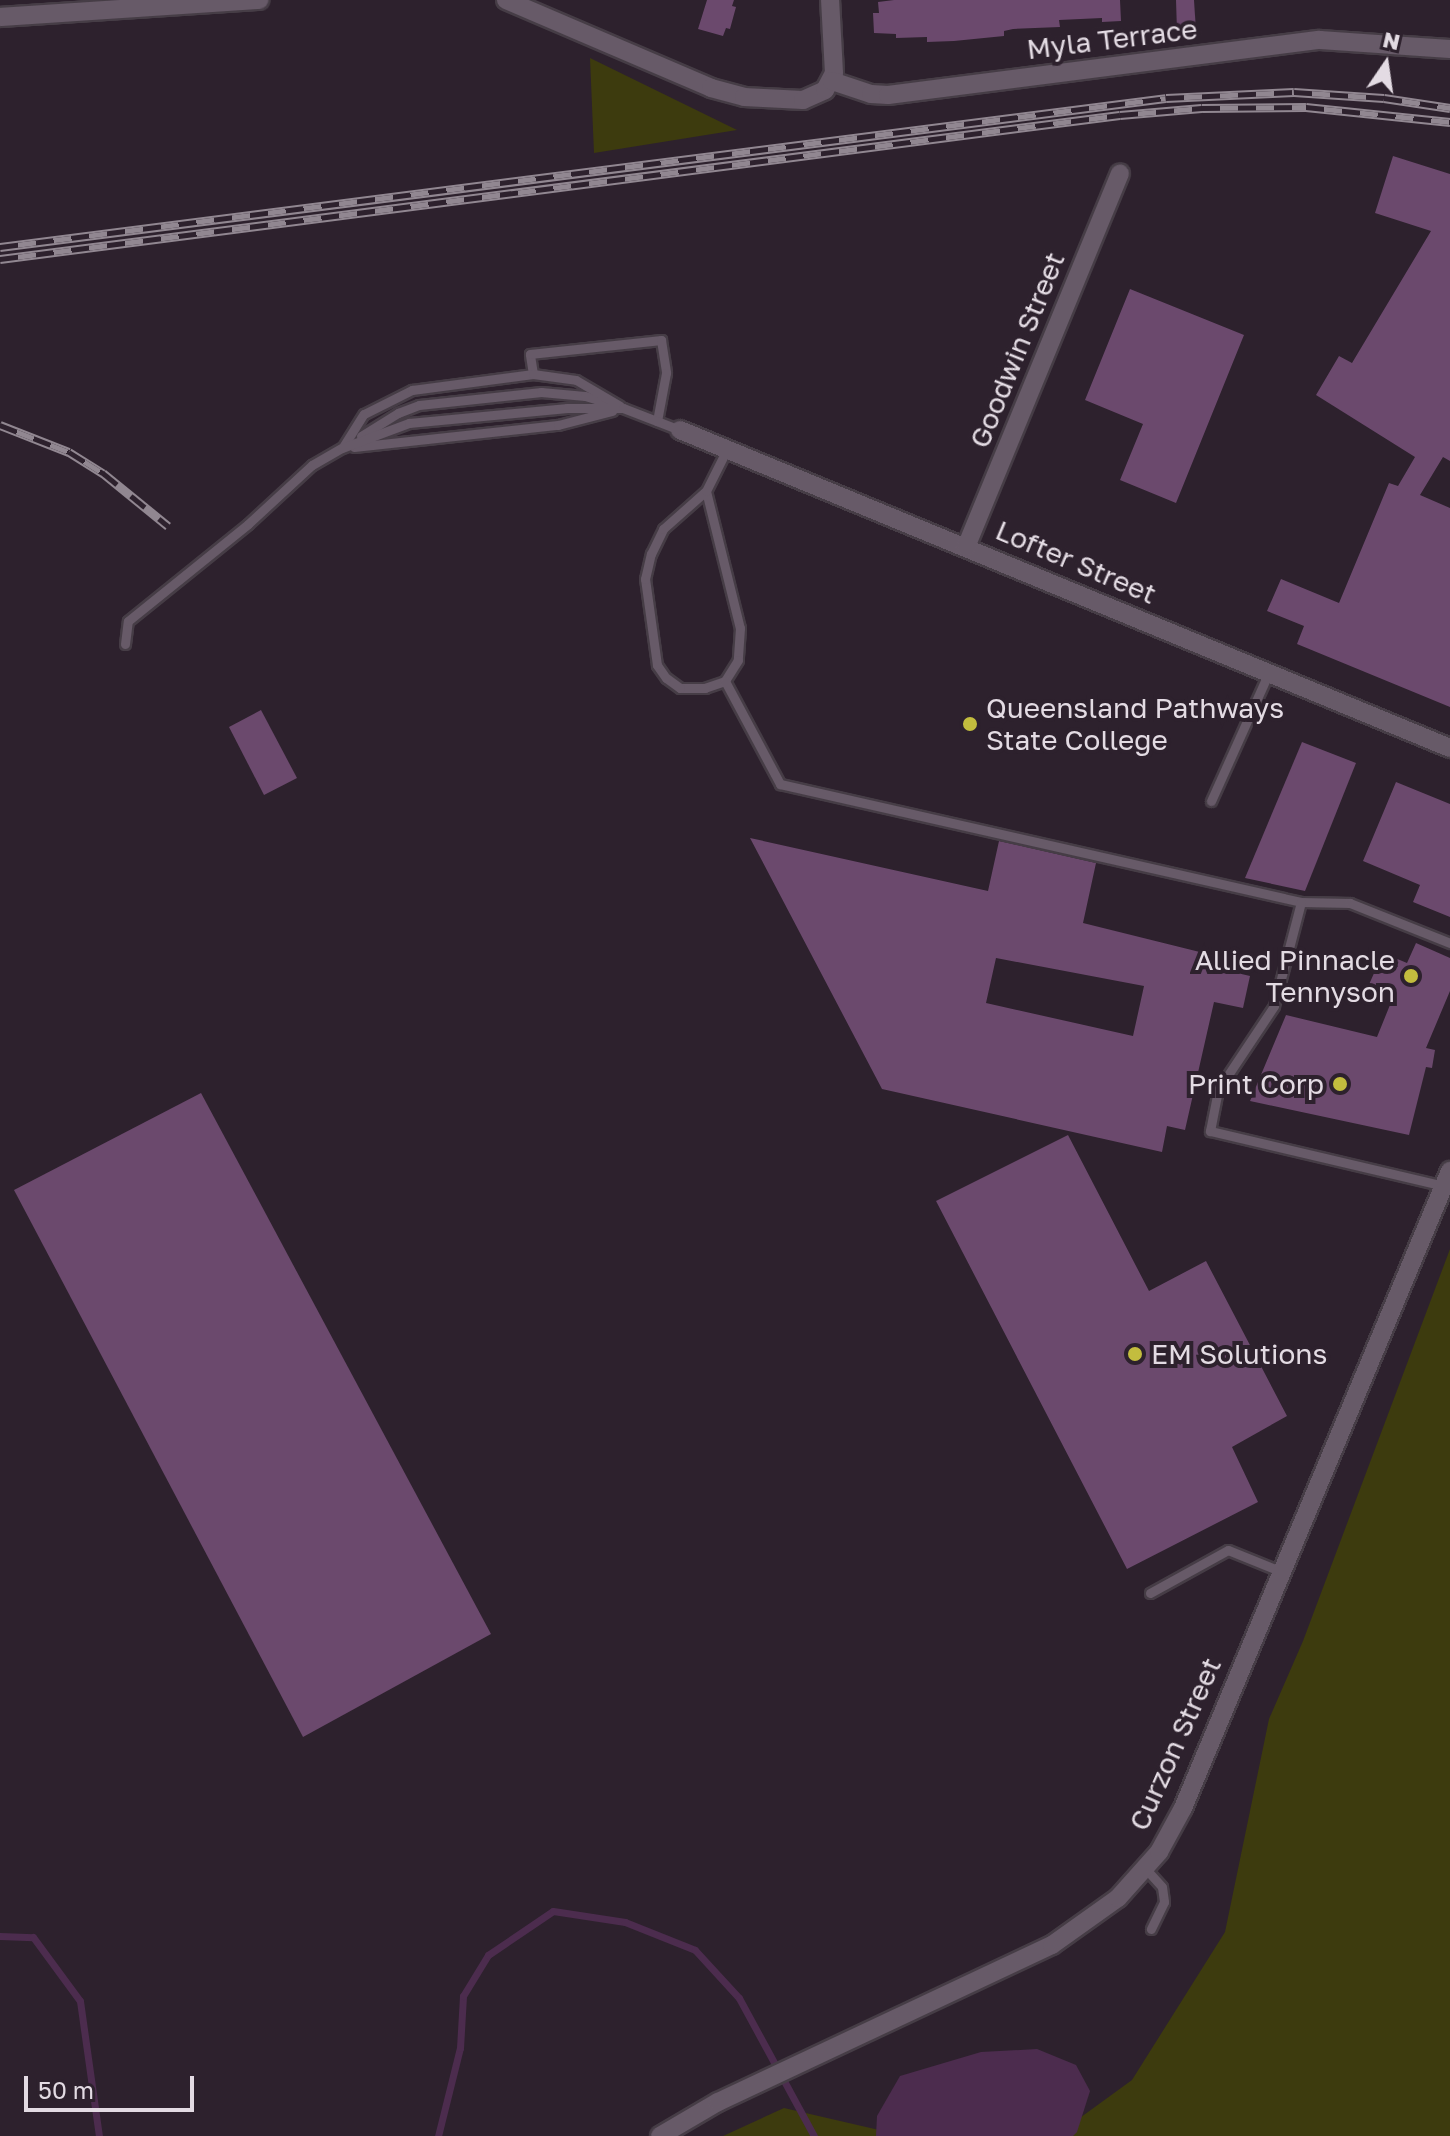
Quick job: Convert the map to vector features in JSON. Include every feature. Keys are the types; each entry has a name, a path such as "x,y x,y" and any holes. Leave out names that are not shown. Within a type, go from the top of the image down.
{"street":[{"path":"0,17 259,0"},
{"path":"506,0 726,93 803,100 820,94 832,81 835,58 830,0"},
{"name":"Myla Terrace","path":"832,81 871,94 888,95 1320,40 1450,49"},
{"name":"Goodwin Street","path":"966,547 1120,174"},
{"name":"Lofter Street","path":"680,430 1450,748"},
{"name":"Curzon Street","path":"660,2136 718,2102 1052,1945 1118,1898 1159,1852 1183,1808 1447,1178"}],"lane":[{"path":"533,374 530,354 661,340 666,373 657,421"},
{"path":"342,448 364,414 412,390 533,374 576,380 623,408"},
{"path":"125,644 128,621 248,524 312,465 398,413 419,405 541,392 585,396 680,430"},
{"path":"342,448 409,423 567,408 623,408"},
{"path":"342,448 415,443 558,425 623,408"},
{"path":"706,491 740,628 738,660 725,681 705,688 680,688 666,678 657,665 645,579 651,554 663,529 706,491 727,449"},
{"path":"1211,801 1269,672"},
{"path":"725,681 780,784 1301,902 1350,903 1450,943"},
{"path":"1301,902 1274,1006 1218,1090 1210,1131 1447,1178"},
{"path":"1150,1593 1228,1550 1280,1571"},
{"path":"1145,1868 1162,1887 1164,1902 1151,1929"}],"shaded area":[{"path":"590,58 737,130 594,153"},
{"path":"1450,1249 1450,2136 1055,2136 1132,2080 1225,1932 1269,1719 1303,1641"},
{"path":"1037,2049 1076,2065 1090,2091 1073,2136 876,2136 877,2116 900,2076 981,2052"},
{"path":"784,2108 905,2136 723,2136"}],"building":[{"path":"707,0 734,0 732,6 736,7 730,29 726,28 723,36 698,29"},
{"path":"1120,0 1121,21 1102,22 1102,18 1059,20 1060,27 1013,29 1004,31 1004,36 927,42 927,37 896,38 896,34 874,33 873,13 879,13 878,2"},
{"path":"1176,0 1194,0 1196,31 1177,32"},
{"path":"1393,156 1450,174 1450,461 1443,457 1420,495 1450,508 1450,707 1297,644 1304,626 1267,611 1281,579 1339,603 1389,483 1398,486 1415,457 1316,395 1339,356 1352,363 1431,231 1375,213"},
{"path":"1130,289 1244,335 1176,503 1120,480 1143,424 1085,400"},
{"path":"261,710 297,778 264,795 229,727"},
{"path":"1302,742 1356,763 1305,891 1245,878"},
{"path":"1396,782 1450,804 1450,917 1413,902 1420,885 1363,861"},
{"path":"750,838 988,891 999,841 1096,863 1083,923 1236,961 1233,972 1250,976 1243,1008 1214,1002 1185,1130 1167,1126 1162,1152 882,1089","holes":["996,958 1144,986 1133,1036 986,1003"]},
{"name":"Print Corp","path":"1416,943 1450,958 1450,991 1426,1048 1435,1050 1432,1068 1426,1067 1409,1135 1250,1101 1286,1015 1377,1037 1392,1000 1367,989 1383,953 1407,963"},
{"path":"201,1093 491,1634 303,1737 14,1190"},
{"name":"EM Solutions","path":"1068,1135 1149,1291 1206,1261 1287,1416 1232,1447 1258,1502 1127,1569 936,1201"}],"waterway":[{"path":"438,2136 460,2048 463,1996 488,1955 553,1911 625,1922 695,1950 739,1998 814,2136"},
{"path":"0,1936 33,1937 80,2001 99,2136"}],"railway":[{"path":"0,247 1166,98 1294,92 1384,98 1450,108"},
{"path":"0,259 1120,115 1202,108 1306,107 1450,122"},
{"path":"0,425 69,452 103,473 168,526"}],"place":[{"name":"Queensland Pathways State College","path":"970,724"},
{"name":"Allied Pinnacle Tennyson","path":"1411,976"},
{"name":"Print Corp","path":"1340,1084"},
{"name":"EM Solutions","path":"1135,1354"}]}
